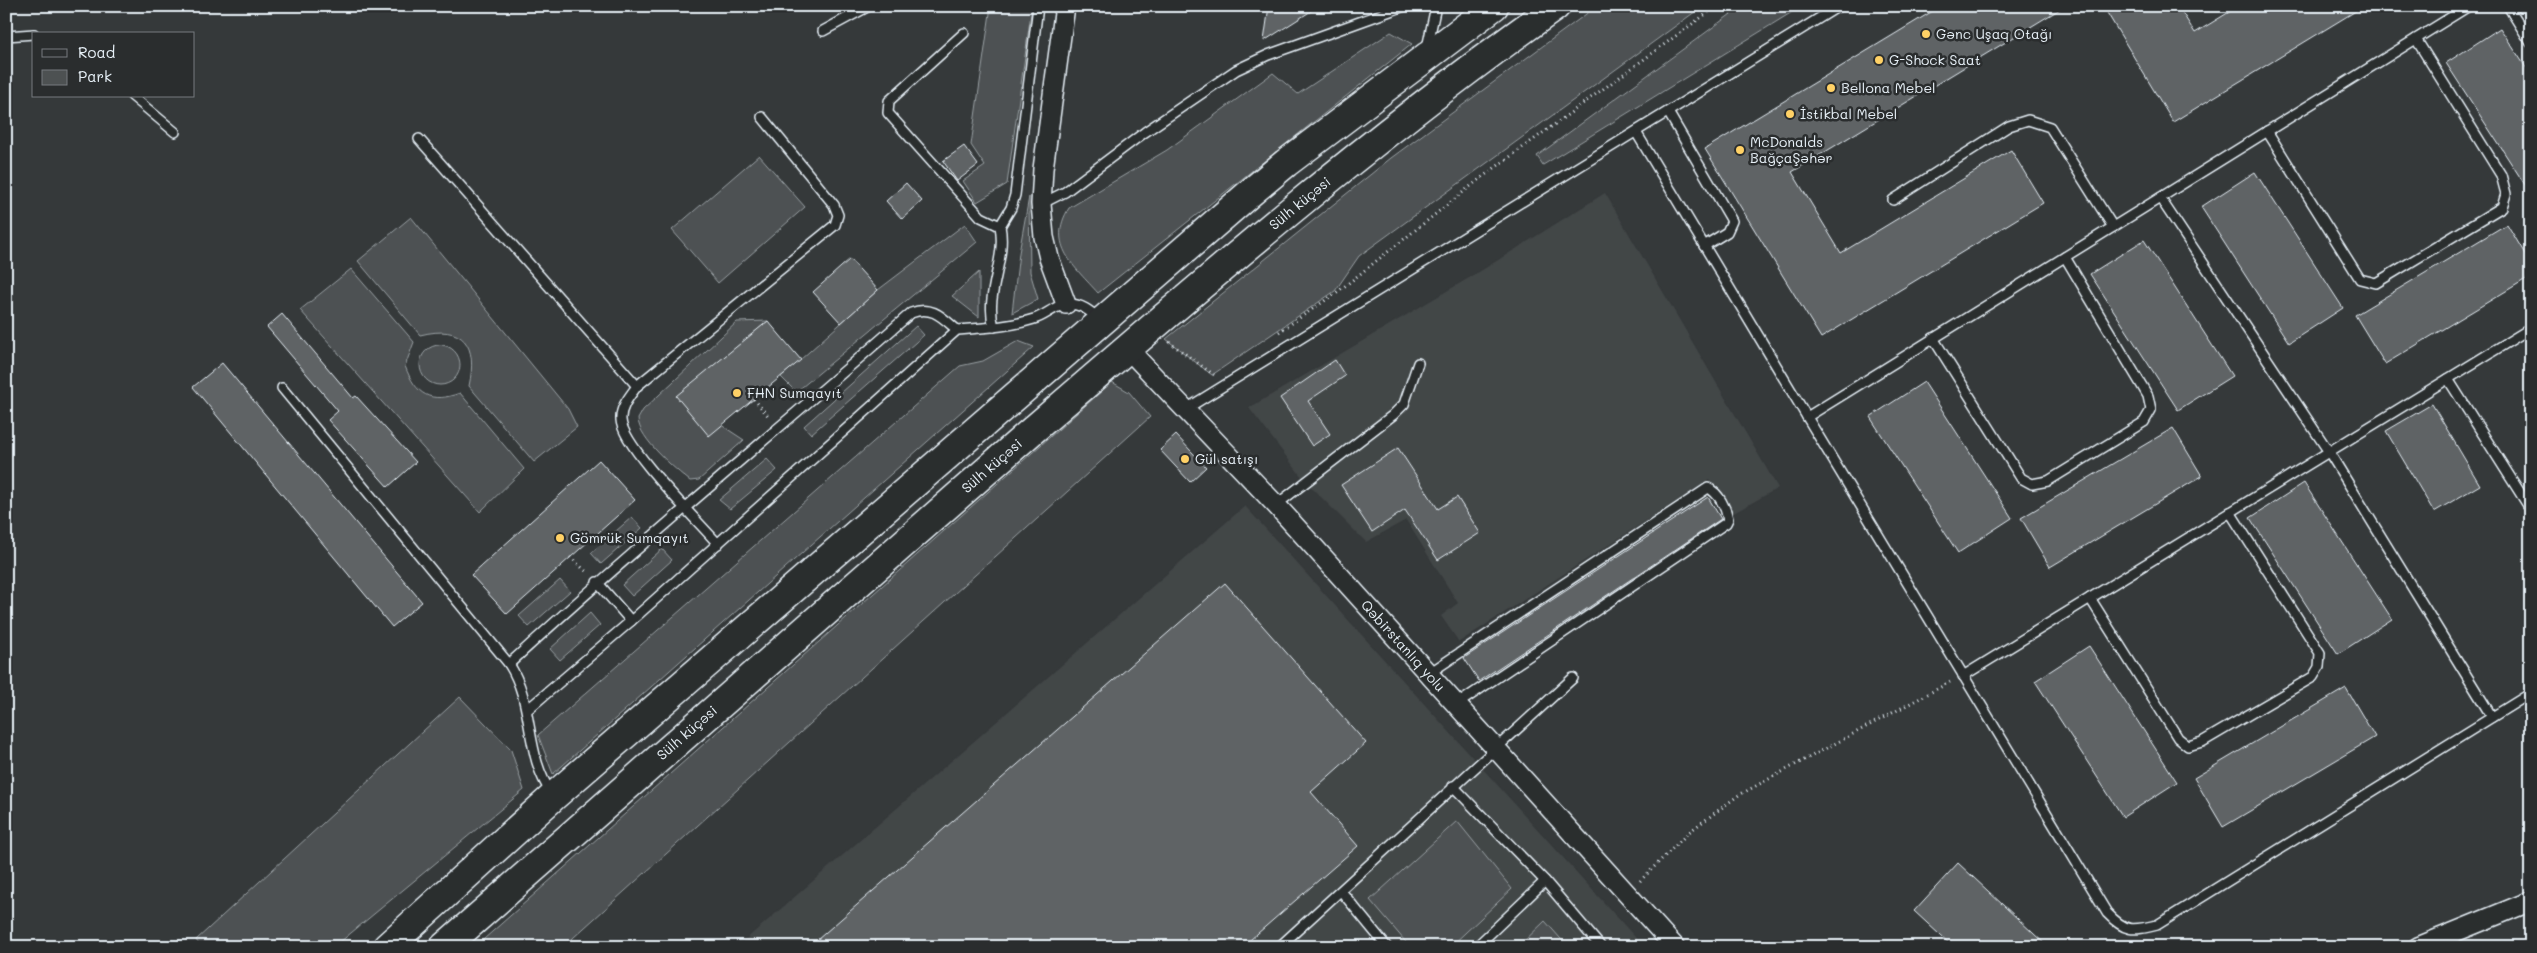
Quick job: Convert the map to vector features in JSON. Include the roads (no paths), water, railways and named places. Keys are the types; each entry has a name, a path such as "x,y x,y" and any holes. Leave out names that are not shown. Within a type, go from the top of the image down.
{"highway":[{"path":"387,947 554,796 1278,169 1494,6"},
{"name":"Sülh küçəsi","path":"444,947 802,630 1127,348 1310,193 1423,104 1556,6"},
{"path":"1101,321 1127,348"}],"street":[{"path":"1065,6 1043,169 1041,204 1044,237 1066,304"},
{"name":"Qəbirstanlıq yolu","path":"1127,348 1276,505 1675,947"},
{"path":"2418,947 2531,901"}],"lane":[{"path":"824,31 869,6"},
{"path":"994,327 991,310 1001,252 1000,226 1011,208 1015,195 1038,6"},
{"path":"1041,204 1065,192 1145,132 1236,70 1268,55 1404,6"},
{"path":"1425,58 1436,6"},
{"path":"1186,409 1839,6"},
{"path":"1807,417 2469,6"},
{"path":"2508,6 2531,43"},
{"path":"964,33 889,102 888,113 976,212 1000,226"},
{"path":"6,36 32,34"},
{"path":"2268,131 2360,280 2376,283 2502,208 2506,194 2501,175 2416,39"},
{"path":"134,98 175,132"},
{"path":"1668,112 1732,221 1727,232 1704,246"},
{"path":"718,544 636,451 624,434 621,420 623,406 637,386 835,225 838,215 834,205 762,117"},
{"path":"1893,200 2009,126 2028,120 2050,127 2113,227"},
{"path":"1636,132 2107,913 2118,924 2133,931 2157,925 2531,694"},
{"path":"419,139 637,386"},
{"path":"2160,198 2329,452 2492,717"},
{"path":"1933,338 2021,478 2032,484 2048,481 2144,422 2151,410 2148,396 2065,257"},
{"path":"527,710 718,544 957,330 994,327 1034,319 1066,304 1076,304 1088,309 1101,321"},
{"path":"509,664 597,582 779,429 911,313 921,309 935,311 957,330"},
{"path":"1963,676 2531,328"},
{"path":"1276,505 1393,415 1404,404 1418,363"},
{"path":"2448,379 2531,510"},
{"path":"282,388 509,664 518,678 527,710 536,766 543,781 554,796"},
{"path":"1428,674 1708,488 1715,493 1727,512 1728,519 1726,523 1456,705"},
{"path":"2090,598 2178,738 2188,746 2202,742 2313,677 2319,667 2320,653 2230,512"},
{"path":"597,582 631,620"},
{"path":"1279,947 1572,678"},
{"path":"1453,786 1545,881 1601,947"},
{"path":"1476,947 1545,881"},
{"path":"1341,890 1388,947"}],"place":[{"name":"Gənc Uşaq Otağı","path":"1926,34"},
{"name":"G-Shock Saat","path":"1879,60"},
{"name":"Bellona Mebel","path":"1831,88"},
{"name":"İstikbal Mebel","path":"1790,114"},
{"name":"McDonalds BağçaŞəhər","path":"1740,150"},
{"name":"FHN Sumqayıt","path":"737,393"},
{"name":"Gül satışı","path":"1185,459"},
{"name":"Gömrük Sumqayıt","path":"560,538"}]}
